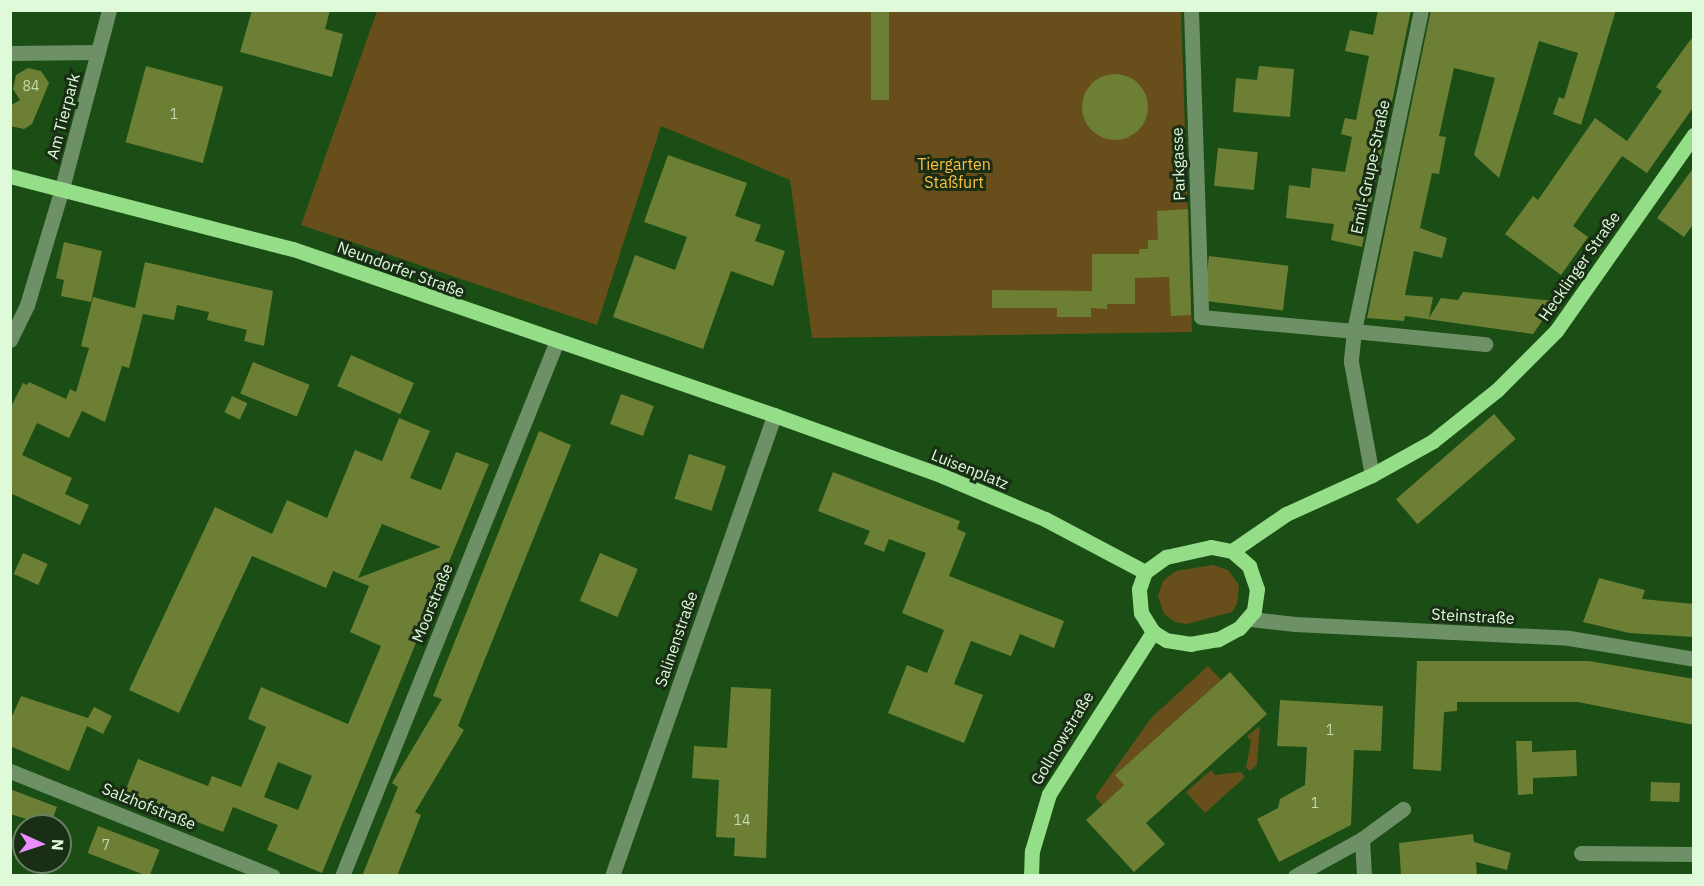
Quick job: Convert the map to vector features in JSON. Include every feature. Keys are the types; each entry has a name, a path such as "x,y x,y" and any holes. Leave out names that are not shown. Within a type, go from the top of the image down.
{"main road":[{"name":"Hecklinger Straße","path":"1232,551 1286,514 1372,475 1433,441 1497,390 1556,332 1694,135"},
{"name":"Neundorfer Straße","path":"10,176 292,249 556,343 774,415"},
{"name":"Luisenplatz","path":"774,415 943,476 1035,515 1145,572"},
{"path":"1211,547 1232,551 1249,566 1255,577 1256,601 1250,618 1233,633 1191,644 1173,643 1154,632 1139,607 1145,572 1166,557 1190,550 1211,547"},
{"name":"Gollnowstraße","path":"1031,876 1032,851 1049,794 1154,632"}],"street":[{"name":"Am Tierpark","path":"10,340 27,304 62,188 109,10"},
{"name":"Parkgasse","path":"1191,10 1201,317 1354,331"},
{"name":"Emil-Grupe-Straße","path":"1354,331 1421,10"},
{"name":"Am Tierpark","path":"10,53 98,52"},
{"path":"1372,475 1351,362 1354,331 1485,344"},
{"name":"Moorstraße","path":"342,876 556,343"},
{"name":"Salinenstraße","path":"612,875 774,415"},
{"name":"Steinstraße","path":"1250,618 1295,624 1569,638 1694,659"},
{"name":"Salzhofstraße","path":"10,771 273,876"},
{"path":"1295,876 1362,839 1403,809"},
{"path":"1362,839 1364,876"},
{"path":"1581,853 1694,854"}],"green space":[{"name":"Tiergarten Staßfurt","path":"377,11 1181,11 1192,332 812,338 790,180 661,126 597,325 301,225"},
{"path":"1213,565 1228,570 1239,585 1237,604 1232,612 1187,624 1175,622 1164,614 1158,596 1163,581 1176,571"},
{"path":"1208,666 1221,680 1116,775 1124,785 1102,805 1095,797 1151,718"},
{"path":"1260,726 1257,765 1250,771 1246,767 1251,741 1247,736"},
{"path":"1211,770 1215,775 1241,772 1245,777 1205,813 1186,792"}],"building":[{"path":"252,10 330,10 325,29 343,34 332,77 240,52"},
{"path":"871,10 889,10 889,100 871,100"},
{"path":"1378,10 1411,10 1362,247 1331,240 1334,224 1286,218 1289,185 1310,188 1312,168 1345,172 1352,137 1341,134 1345,118 1356,120 1369,56 1345,51 1350,30 1373,35"},
{"path":"1431,10 1616,10 1581,125 1553,114 1559,97 1564,99 1578,53 1539,41 1499,178 1474,155 1495,78 1454,68 1439,136 1446,137 1439,174 1432,173 1420,228 1447,238 1442,258 1414,251 1405,295 1433,297 1429,318 1441,298 1458,300 1463,292 1556,301 1533,334 1405,316 1404,321 1367,318"},
{"path":"1694,35 1694,106 1647,173 1622,156 1573,226 1588,237 1561,275 1505,234 1533,196 1538,200 1595,118 1627,141 1662,91 1656,87"},
{"path":"146,66 223,87 203,163 126,142"},
{"path":"1259,66 1294,69 1290,117 1233,112 1236,78 1257,80"},
{"path":"28,68 41,71 49,83 32,124 24,129 10,126 10,106 20,100 13,89 16,75"},
{"path":"1109,74 1121,74 1133,79 1143,89 1148,107 1146,120 1133,135 1121,140 1109,140 1097,135 1087,125 1082,113 1082,101 1087,89 1097,79"},
{"path":"1218,148 1258,152 1254,190 1214,186"},
{"path":"668,155 747,183 735,216 761,225 755,241 785,251 773,286 731,271 703,349 613,317 635,255 675,270 687,237 644,222"},
{"path":"1694,167 1694,223 1684,237 1657,218"},
{"path":"1188,209 1191,315 1171,316 1169,277 1135,278 1135,304 1107,304 1107,309 1091,308 1091,317 1057,317 1057,308 992,308 992,290 1092,291 1092,254 1139,254 1139,249 1148,249 1148,240 1158,240 1157,211"},
{"path":"64,242 102,251 91,302 61,296 64,280 56,278"},
{"path":"1209,256 1288,266 1283,310 1204,301"},
{"path":"145,262 273,291 264,346 244,341 247,330 207,320 209,312 177,305 174,320 143,314 129,368 122,366 105,422 82,411 69,438 37,423 22,455 72,478 65,494 89,505 80,525 10,493 10,409 23,383 27,385 29,382 66,399 70,389 76,392 89,348 81,346 93,297 135,308"},
{"path":"351,355 414,383 400,414 337,386"},
{"path":"253,362 310,385 297,416 240,394"},
{"path":"621,394 654,406 643,436 610,424"},
{"path":"232,396 247,403 240,419 224,412"},
{"path":"1494,414 1516,439 1418,524 1396,499"},
{"path":"399,418 430,431 410,478 441,490 456,452 489,464 322,873 267,850 278,825 233,807 223,832 124,794 138,759 208,786 212,776 241,787 266,727 248,719 261,687 348,724 381,646 350,632 369,586 333,571 326,588 252,556 179,713 129,690 215,507 272,534 287,500 327,518 355,450 382,461","holes":["382,524 441,547 358,578","278,762 312,776 298,810 264,797"]},
{"path":"539,431 571,445 458,726 464,730 415,812 421,815 397,876 362,876 398,787 392,783 442,699 433,696"},
{"path":"689,454 726,466 712,511 674,499"},
{"path":"833,472 960,521 957,529 966,533 949,576 1064,621 1054,648 1020,634 1011,656 971,641 954,684 983,695 964,743 888,713 907,665 927,673 944,630 902,613 926,553 889,539 884,552 864,544 870,531 818,511"},
{"path":"23,553 48,564 38,585 14,574"},
{"path":"600,553 638,569 617,617 580,601"},
{"path":"1599,578 1645,590 1642,599 1694,604 1694,637 1629,633 1583,622"},
{"path":"1417,661 1589,661 1694,679 1694,725 1578,702 1457,702 1457,711 1444,712 1441,771 1413,769"},
{"path":"1230,672 1267,714 1146,823 1165,844 1134,872 1086,820 1124,785 1115,775"},
{"path":"731,687 771,689 766,858 734,856 735,838 716,837 719,780 692,778 694,746 727,748"},
{"path":"21,696 88,718 94,707 112,716 103,734 87,726 69,771 10,746 10,721"},
{"path":"1280,700 1383,706 1381,751 1354,750 1351,825 1279,862 1257,819 1278,808 1280,799 1305,785 1307,747 1277,746"},
{"path":"1516,741 1532,741 1532,752 1576,750 1577,776 1533,778 1533,794 1518,795"},
{"path":"1651,782 1680,783 1679,802 1650,801"},
{"path":"10,789 57,807 54,814 10,814"},
{"path":"98,826 160,850 150,876 88,853"},
{"path":"1473,834 1474,842 1511,853 1507,870 1476,862 1477,876 1401,876 1399,843"}]}
